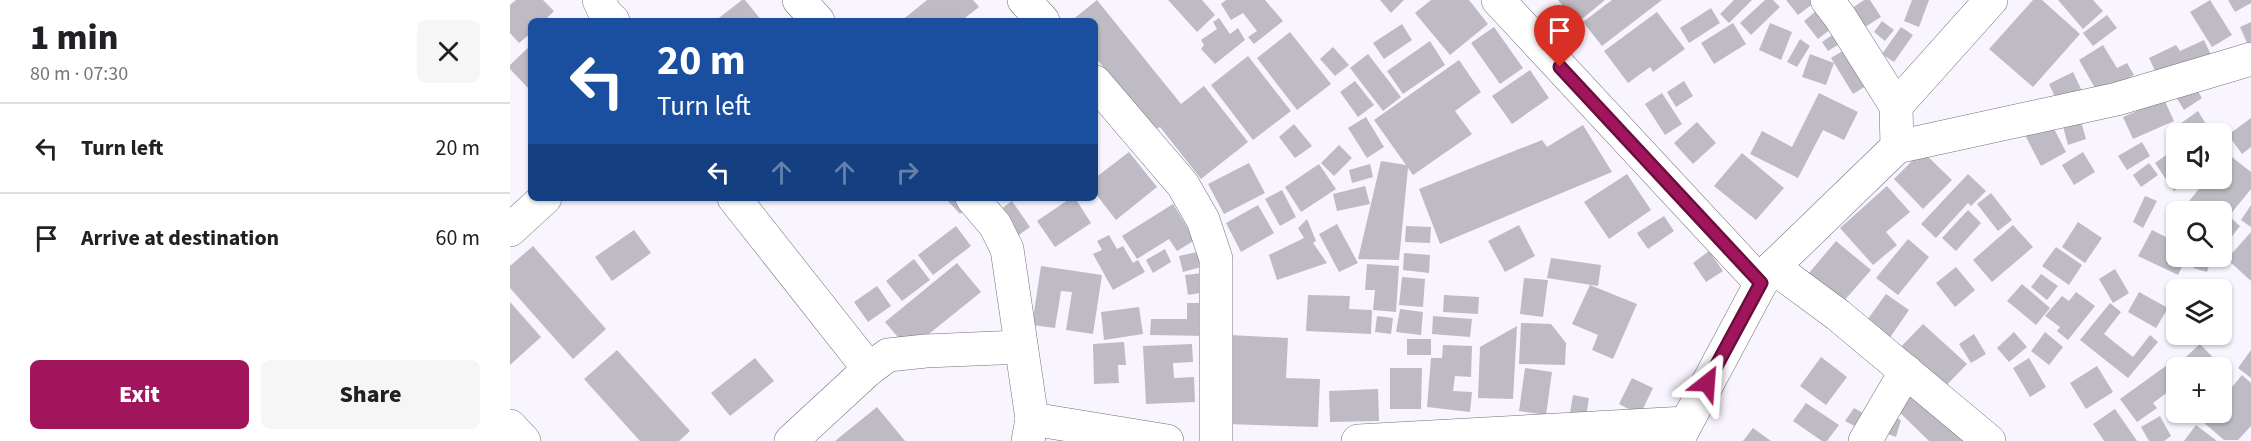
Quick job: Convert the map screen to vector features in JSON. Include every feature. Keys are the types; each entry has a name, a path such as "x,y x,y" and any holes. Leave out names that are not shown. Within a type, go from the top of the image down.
{"street":[{"path":"599,0 610,18"},
{"path":"799,0 815,18"},
{"path":"1024,0 1040,18"},
{"path":"1498,0 1767,275 1838,315 1989,441"},
{"path":"1827,0 1896,106 1897,147"},
{"path":"1896,106 1991,0"},
{"path":"1358,441 1681,432 1767,275 1897,147 2116,99 2251,59"},
{"path":"1098,86 1183,185 1207,230 1216,259 1216,441"},
{"path":"510,230 542,201"},
{"path":"736,201 869,369"},
{"path":"975,201 995,225 1007,249 1030,430 1167,441"},
{"path":"791,441 869,369 888,355 1021,347"},
{"path":"1865,441 1906,371"},
{"path":"510,426 524,441"}],"building":[{"path":"516,0 543,0 554,11 547,18 528,18 528,36 519,43 510,33 510,5"},
{"path":"745,0 760,18 719,18"},
{"path":"927,0 973,0 979,7 965,18 905,18"},
{"path":"1097,0 1181,104 1204,86 1248,142 1201,179 1160,127 1155,130 1098,61 1098,18 1075,18"},
{"path":"1168,0 1202,0 1215,15 1197,32"},
{"path":"1226,0 1265,0 1283,21 1254,44 1248,37 1257,31 1243,13 1231,20 1221,4"},
{"path":"1380,0 1404,0 1391,13"},
{"path":"1431,0 1469,0 1488,24 1450,55 1415,13"},
{"path":"1558,0 1605,0 1577,23"},
{"path":"1612,0 1662,0 1602,46 1583,22"},
{"path":"1734,0 1752,0 1729,23 1720,14"},
{"path":"1765,0 1773,0 1780,7 1751,35 1740,23"},
{"path":"1786,0 1818,0 1798,15"},
{"path":"1864,0 1870,0 1881,17 1857,32 1845,13"},
{"path":"1912,0 1929,0 1919,27 1904,21"},
{"path":"2033,0 2042,0 2080,34 2033,87 1989,49"},
{"path":"2058,0 2093,0 2103,11 2083,29"},
{"path":"2210,0 2232,35 2212,47 2190,12"},
{"path":"2228,0 2251,0 2251,3 2235,12"},
{"path":"1558,6 1574,27 1556,41 1539,21"},
{"path":"1822,6 1836,25 1818,39 1804,21"},
{"path":"1711,8 1720,23 1689,43 1680,28"},
{"path":"1657,12 1685,49 1653,72 1650,67 1628,83 1604,51"},
{"path":"2107,15 2117,28 2093,46 2083,33"},
{"path":"1219,18 1230,34 1238,28 1245,40 1215,64 1201,49 1204,45 1201,40 1217,29 1213,22"},
{"path":"1882,21 1894,30 1885,41 1874,32"},
{"path":"2251,22 2251,52 2240,27"},
{"path":"1733,23 1746,44 1714,64 1701,43"},
{"path":"1770,23 1792,32 1781,60 1759,50"},
{"path":"1402,24 1412,40 1384,59 1373,43"},
{"path":"1494,27 1523,68 1500,84 1471,43"},
{"path":"1901,27 1913,35 1894,62 1882,54"},
{"path":"1838,31 1844,41 1828,51 1822,42"},
{"path":"1290,32 1331,84 1297,110 1257,58"},
{"path":"1800,39 1810,46 1797,67 1787,62"},
{"path":"2204,40 2213,59 2161,83 2149,58 2176,45 2180,51"},
{"path":"1430,41 1445,65 1403,94 1387,71"},
{"path":"2103,45 2117,68 2127,63 2134,75 2099,95 2079,60"},
{"path":"1851,46 1874,81 1853,94 1831,58"},
{"path":"1333,47 1349,65 1335,76 1320,59"},
{"path":"528,48 528,88 510,69 510,65"},
{"path":"1368,54 1401,97 1383,111 1350,68"},
{"path":"1810,54 1834,63 1826,85 1802,77"},
{"path":"1248,56 1291,111 1253,140 1211,85"},
{"path":"1459,60 1481,92 1455,111 1472,134 1413,175 1408,168 1399,260 1358,259 1381,161 1406,165 1374,120"},
{"path":"1530,70 1549,98 1512,124 1492,96"},
{"path":"2073,72 2082,91 2058,103 2049,84"},
{"path":"2191,80 2202,98 2184,110 2173,92"},
{"path":"1355,81 1374,105 1358,117 1340,92"},
{"path":"1684,81 1693,96 1676,107 1667,92"},
{"path":"1662,93 1682,124 1665,135 1645,104"},
{"path":"1819,93 1858,112 1844,140 1823,130 1798,178 1750,154 1762,131 1792,147"},
{"path":"2164,99 2174,121 2133,139 2123,117"},
{"path":"2198,111 2205,123 2181,123"},
{"path":"2079,114 2086,139 2068,145 2061,119"},
{"path":"1366,117 1384,147 1367,158 1348,128"},
{"path":"2251,118 2251,147 2242,154 2232,140 2232,132"},
{"path":"2049,119 2066,152 2041,166 2024,133"},
{"path":"1697,122 1716,143 1693,164 1674,143"},
{"path":"1294,124 1312,146 1295,158 1279,137"},
{"path":"1583,125 1612,172 1440,244 1419,189 1542,140 1547,147"},
{"path":"2142,142 2150,156 2127,170 2118,156"},
{"path":"1339,145 1352,158 1334,176 1321,163"},
{"path":"1922,151 1952,180 1923,209 1894,179"},
{"path":"1129,152 1157,187 1116,220 1098,197 1098,176"},
{"path":"2083,152 2095,172 2074,185 2062,165"},
{"path":"1742,153 1784,188 1756,220 1714,186"},
{"path":"2166,155 2166,179 2155,163"},
{"path":"2232,157 2251,172 2251,189 2232,212 2232,201 2189,201 2199,189 2232,189"},
{"path":"1249,163 1265,193 1224,214 1208,184"},
{"path":"2149,163 2158,175 2141,187 2133,175"},
{"path":"1319,164 1336,189 1301,212 1285,187"},
{"path":"1370,164 1373,177 1352,183 1349,170"},
{"path":"1627,174 1651,210 1609,239 1584,202"},
{"path":"1968,174 1986,191 1971,206 1968,203 1936,238 1921,224"},
{"path":"1365,186 1370,204 1337,211 1333,194"},
{"path":"1887,186 1910,212 1886,232 1897,245 1873,265 1840,228"},
{"path":"1282,190 1296,217 1280,226 1265,199"},
{"path":"1991,193 2012,220 1998,231 1977,204"},
{"path":"2145,196 2157,201 2143,228 2133,222"},
{"path":"948,201 975,201 960,214"},
{"path":"1012,201 1030,227 1015,238 997,212"},
{"path":"1067,201 1077,201 1091,223 1055,247 1037,221"},
{"path":"1173,204 1195,240 1177,251 1169,239 1137,259 1122,236"},
{"path":"1258,205 1274,233 1241,252 1226,223"},
{"path":"2251,205 2251,227 2241,220"},
{"path":"1968,210 1981,223 1956,251 1942,238"},
{"path":"1664,216 1674,231 1648,249 1637,233"},
{"path":"1307,219 1316,241 1313,243 1327,263 1277,280 1269,255 1304,238 1298,228"},
{"path":"2232,219 2240,226 2232,236"},
{"path":"2078,222 2102,238 2085,263 2062,247"},
{"path":"1337,224 1358,263 1339,272 1319,234"},
{"path":"1519,225 1535,256 1505,272 1488,241"},
{"path":"2013,225 2033,247 1992,282 1973,260"},
{"path":"956,226 971,246 933,275 918,255"},
{"path":"1406,226 1431,227 1430,243 1405,242"},
{"path":"634,230 651,253 612,281 595,257"},
{"path":"2152,230 2166,237 2166,267 2182,267 2178,275 2138,256"},
{"path":"2251,232 2251,281 2232,264 2232,253"},
{"path":"1109,235 1117,249 1123,246 1133,263 1138,260 1145,272 1113,290 1093,254 1102,250 1097,241"},
{"path":"1908,239 1929,257 1898,295 1876,278"},
{"path":"1836,241 1871,270 1843,302 1809,273"},
{"path":"533,246 606,329 573,359 510,288 510,266"},
{"path":"2056,247 2082,265 2069,285 2042,266"},
{"path":"1165,249 1171,262 1153,273 1146,260"},
{"path":"1709,251 1723,271 1706,282 1693,263"},
{"path":"1197,252 1201,267 1183,272 1179,256"},
{"path":"1404,253 1430,255 1429,273 1403,270"},
{"path":"1551,258 1601,265 1598,286 1547,278"},
{"path":"914,259 930,280 902,301 886,281"},
{"path":"957,263 981,292 909,350 885,322"},
{"path":"1367,264 1399,266 1396,312 1373,310 1375,290 1365,290"},
{"path":"1041,266 1102,275 1093,334 1066,330 1072,292 1061,291 1055,328 1032,325"},
{"path":"1956,267 1975,290 1955,307 1936,283"},
{"path":"2193,267 2209,267 2207,272"},
{"path":"2115,269 2129,293 2113,303 2099,279"},
{"path":"1202,273 1205,292 1188,295 1185,275"},
{"path":"2041,274 2058,286 2047,300 2031,287"},
{"path":"1402,277 1425,279 1423,307 1399,305"},
{"path":"1524,278 1548,280 1543,317 1520,314"},
{"path":"2022,284 2050,308 2036,325 2007,301"},
{"path":"1590,285 1637,304 1613,359 1592,350 1598,335 1572,324"},
{"path":"877,286 891,306 868,322 854,302"},
{"path":"2076,292 2095,306 2068,340 2057,331 2060,327 2045,316 2062,296 2069,301"},
{"path":"2139,292 2166,307 2166,311 2156,328 2128,312"},
{"path":"1886,294 1909,310 1889,339 1865,323"},
{"path":"1308,295 1350,296 1349,309 1372,310 1371,334 1306,331"},
{"path":"1444,295 1479,297 1478,314 1443,312"},
{"path":"510,302 541,337 510,365"},
{"path":"1187,303 1208,303 1208,336 1150,335 1151,319 1187,319"},
{"path":"2110,303 2121,312 2104,334 2133,357 2150,335 2158,342 2128,378 2080,340"},
{"path":"1139,307 1143,334 1104,340 1101,312"},
{"path":"1400,309 1423,312 1421,335 1396,332"},
{"path":"1377,316 1393,318 1391,334 1375,332"},
{"path":"1433,316 1472,319 1470,337 1432,334"},
{"path":"1521,323 1551,324 1566,343 1565,365 1519,364"},
{"path":"1923,324 1967,364 1939,393 1895,353"},
{"path":"1517,326 1513,399 1478,398 1480,347"},
{"path":"2014,332 2027,347 2009,362 1997,348"},
{"path":"2045,332 2063,347 2049,365 2031,351"},
{"path":"1974,334 1986,354 1971,363 1959,344"},
{"path":"1230,335 1288,338 1286,378 1320,379 1318,427 1226,424"},
{"path":"1407,339 1431,339 1431,355 1407,355"},
{"path":"1124,342 1126,365 1118,365 1119,383 1094,384 1093,344"},
{"path":"1192,344 1193,362 1173,363 1174,378 1194,377 1195,402 1146,404 1143,346"},
{"path":"1443,345 1472,346 1471,377 1455,376 1453,391 1472,392 1470,412 1427,407 1431,358 1442,358"},
{"path":"2201,345 2212,357 2186,357"},
{"path":"617,350 690,431 679,441 640,441 584,379"},
{"path":"2251,350 2251,378 2238,368"},
{"path":"1821,357 1847,377 1826,405 1800,386"},
{"path":"755,358 774,381 730,416 711,393"},
{"path":"2029,358 2046,387 2030,397 2013,368"},
{"path":"2097,366 2113,392 2086,409 2070,383"},
{"path":"2166,366 2166,393 2153,403 2157,408 2137,422 2120,399"},
{"path":"1390,368 1422,368 1421,409 1390,409"},
{"path":"1525,368 1552,372 1546,415 1519,411"},
{"path":"2242,375 2251,383 2251,426 2238,440 2224,440 2204,423 2232,423 2232,387"},
{"path":"1632,378 1653,388 1640,415 1619,404"},
{"path":"1915,381 1976,441 1929,441 1892,405"},
{"path":"1378,389 1379,421 1330,422 1329,391"},
{"path":"1573,395 1589,398 1585,422 1569,419"},
{"path":"1806,403 1839,425 1827,441 1822,441 1793,421"},
{"path":"877,407 905,441 835,441"},
{"path":"1854,408 1870,417 1862,430 1845,421"},
{"path":"2115,409 2137,441 2104,441 2093,424"},
{"path":"1885,414 1901,420 1896,437 1879,431"},
{"path":"2160,416 2171,436 2164,441 2149,441 2141,427"},
{"path":"2196,425 2217,441 2184,441"},
{"path":"1753,428 1771,441 1743,441"}],"route":[{"path":"1560,67 1761,283 1707,383"}]}
